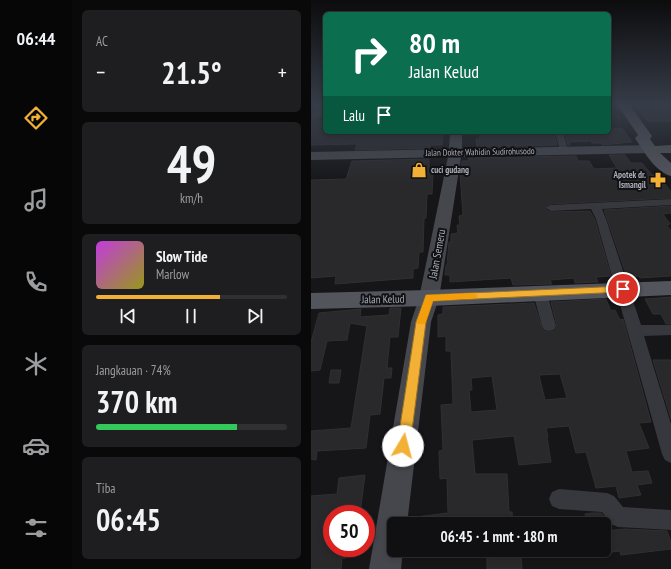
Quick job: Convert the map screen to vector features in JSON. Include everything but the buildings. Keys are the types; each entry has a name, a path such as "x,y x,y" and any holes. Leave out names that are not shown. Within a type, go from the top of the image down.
{"main road":[{"path":"644,131 656,146 657,159 668,168"},
{"name":"Jalan Semeru","path":"385,569 421,322 429,298 455,152 457,134"},
{"name":"Jalan Dokter Wahidin Sudirohusodo","path":"312,157 656,146"},
{"name":"Jalan Kelud","path":"311,301 429,298 671,288"}],"street":[{"path":"560,134 564,150"},
{"path":"551,208 671,202"},
{"path":"595,206 601,220 636,331 671,454"},
{"path":"540,293 549,326"},
{"path":"636,331 671,330"},
{"path":"559,499 607,503 618,517 671,520"}],"slow traffic":[{"path":"421,322 429,298 473,296"}],"place":[{"name":"cuci gudang","path":"419,170"},
{"name":"Apotek dr. Ismangil","path":"658,180"}],"route":[{"path":"403,446 421,322 429,298 623,289"}]}
